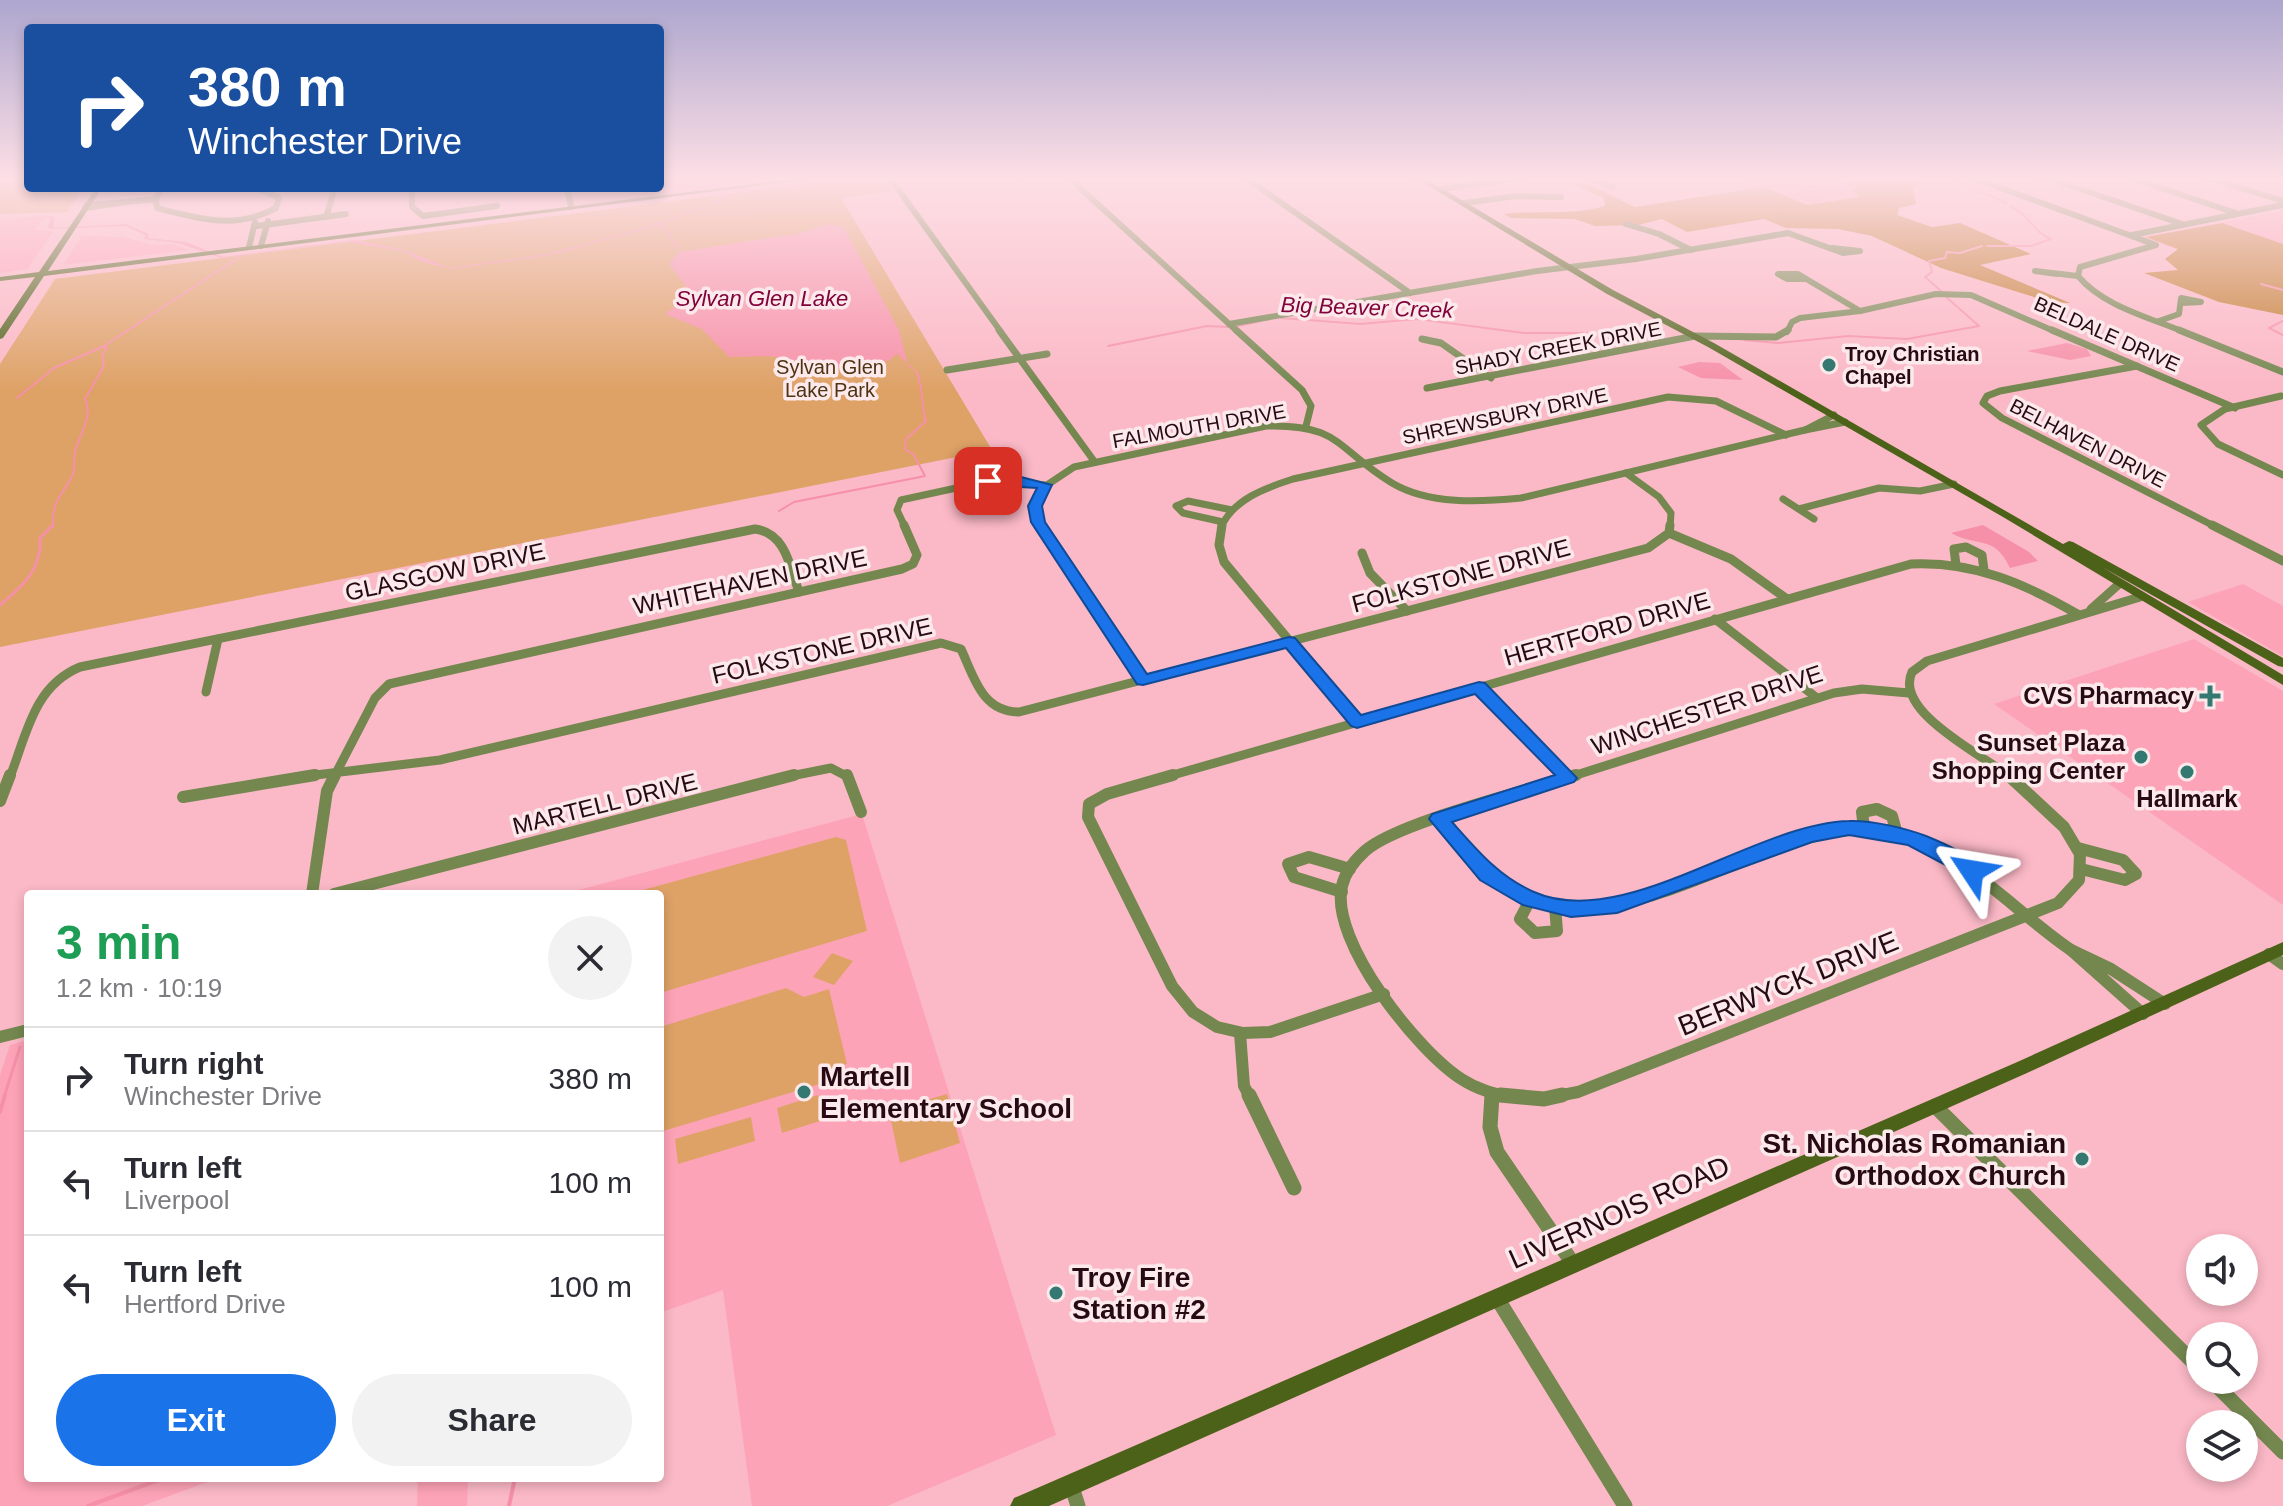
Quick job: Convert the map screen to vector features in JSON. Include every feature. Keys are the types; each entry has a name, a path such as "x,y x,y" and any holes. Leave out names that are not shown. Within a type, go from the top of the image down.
{"main road":[{"path":"0,336 58,248"},
{"path":"0,279 239,248"},
{"path":"1540,248 1954,484 2118,585 2283,681"},
{"path":"2007,515 2169,599 2283,665"},
{"path":"2086,565 2096,563 2154,595 2169,599"},
{"path":"2190,626 2208,625 2283,665"},
{"name":"LIVERNOIS ROAD","path":"1022,1506 1075,1495 1497,1298 2278,955"}],"street":[{"path":"940,248 1094,461"},
{"path":"1146,248 1305,394 1312,410 1306,426"},
{"path":"1346,248 1410,293"},
{"path":"1229,324 1570,266 1702,248"},
{"path":"2078,276 2080,267 2091,261 2148,248"},
{"path":"2057,274 2078,276 2097,295 2283,372"},
{"path":"1806,279 1860,311"},
{"name":"SHADY CREEK DRIVE","path":"1427,388 1695,336 1776,337 1786,333 1796,319 1860,311 1936,294 1964,294"},
{"name":"BELDALE DRIVE","path":"1964,294 2007,308 2235,408"},
{"path":"2159,321 2179,314 2182,303"},
{"path":"1422,339 1441,343 1491,378"},
{"path":"947,370 1047,354"},
{"name":"BELHAVEN DRIVE","path":"2138,365 2000,391 1987,396 1983,403 1995,414 2283,561"},
{"name":"SHREWSBURY DRIVE","path":"1223,522 1247,497 1273,485 1677,396 1731,404 1786,435"},
{"path":"2281,396 2205,418 2201,425 2205,434 2283,475"},
{"name":"FALMOUTH DRIVE","path":"1805,430 1834,415"},
{"name":"FALMOUTH DRIVE","path":"1045,485 1068,470 1094,461 1271,425 1306,426 1332,435 1385,479 1409,490 1478,502 1521,498 1845,422"},
{"path":"1626,473 1668,508 1673,522 1669,533 1731,559 1787,599"},
{"name":"WHITEHAVEN DRIVE","path":"336,773 383,688 409,677 913,564 917,555 897,510 905,498 993,480 1045,485"},
{"path":"1799,509 1879,488 1920,491 1954,484"},
{"path":"1045,485 1035,506 1038,522 1143,680"},
{"path":"1783,499 1814,519"},
{"path":"1232,510 1188,501 1176,506 1183,513 1223,522 1218,540 1224,562 1357,722"},
{"name":"GLASGOW DRIVE","path":"0,801 45,689 60,675 80,667 759,528 777,535 799,592"},
{"name":"FOLKSTONE DRIVE","path":"183,797 440,760 941,643 961,649 989,705 1003,713 1019,712 1640,550 1656,544 1669,533"},
{"name":"HERTFORD DRIVE","path":"1956,565 1954,549 1966,547 1982,555 1984,570"},
{"path":"1362,553 1370,573 1407,611"},
{"name":"HERTFORD DRIVE","path":"1240,1033 1212,1026 1181,1000 1088,817 1089,804 1107,794 1903,566 1956,565 1984,570 2037,590 2083,614"},
{"path":"2083,614 2118,585"},
{"path":"2078,848 2123,860 2136,874 2134,878 2125,880 2081,869 2078,848 2052,812 1930,720 1909,693 1907,679 1921,664 2140,597"},
{"path":"1715,619 1817,698"},
{"path":"206,692 218,639"},
{"path":"1479,687 1568,778"},
{"name":"WINCHESTER DRIVE","path":"1492,1093 1464,1082 1432,1059 1346,935 1341,918 1342,892 1350,869 1384,838 1817,698 1862,689 1909,693"},
{"name":"MARTELL DRIVE","path":"349,890 818,769 831,768 847,775 861,812"},
{"path":"313,890 324,801 336,773"},
{"path":"1864,828 1862,812 1874,808 1892,816 1897,834"},
{"path":"1439,819 1487,874 1530,900 1590,909 1617,905 1820,832 1864,828 1897,834 1925,843 1961,864 2071,950 2143,1014"},
{"path":"1342,892 1294,877 1288,864 1295,857 1308,856 1350,869"},
{"name":"BERWYCK DRIVE","path":"1492,1093 1540,1100 1578,1092 2025,916 2067,897 2077,886 2081,869"},
{"path":"1530,900 1520,919 1535,933 1557,931 1555,906"},
{"path":"2071,950 2129,979 2165,1004"},
{"path":"1294,1188 1244,1086 1240,1033 1281,1031 1384,994"},
{"path":"0,1037 24,1031"},
{"path":"1492,1093 1490,1127 1497,1152 1574,1265"},
{"path":"1935,1106 2186,1355"},
{"path":"1497,1298 1625,1506"},
{"path":"2225,1394 2283,1452"}],"shaded area":[{"path":"0,248 42,248 27,269 0,273"},
{"path":"74,248 190,250 63,265"},
{"path":"1898,248 2018,248 2031,254 1980,265 2070,303 2050,302 1941,268"},
{"path":"2173,248 2283,248 2283,288"},
{"path":"2283,248 2283,315 2219,302 2144,273 2178,270 2165,259 2178,249"},
{"path":"2243,584 2283,606 2283,656 2188,602"},
{"path":"2194,639 2283,691 2283,905 1994,704"},
{"name":"Martell Elementary School","path":"862,814 1056,1435 887,1506 752,1506 723,1290 664,1312 664,890 579,890"},
{"path":"24,1041 24,1482 207,1482 142,1506 0,1506 0,1075 10,1045"},
{"path":"418,1482 468,1482 467,1506 417,1506"}],"green space":[{"name":"Sylvan Glen Lake Park","path":"299,248 871,248 992,450 0,647 0,364 55,279"},
{"path":"836,837 846,840 867,931 664,992 664,890 643,890"},
{"path":"832,953 853,961 834,985 813,977"},
{"path":"786,988 804,997 829,989 847,1064 821,1072 823,1083 664,1131 664,1026"},
{"path":"947,1094 960,1143 900,1163 889,1111"},
{"path":"818,1095 823,1120 782,1133 777,1108"},
{"path":"751,1117 755,1141 678,1164 675,1139"}],"water":[{"path":"193,248 223,257 298,248 221,258"},
{"path":"386,248 404,250 450,268 575,248 550,255 451,269 423,262 403,251"},
{"name":"Sylvan Glen Lake","path":"703,248 855,248 899,330 907,363 897,354 888,361 872,360 832,368 770,356 729,357 702,329 665,314 690,296 669,264 679,252"},
{"path":"2067,343 2087,349 2091,356 2070,360 2027,351"},
{"path":"1699,362 1720,363 1743,380 1701,378 1678,367"},
{"path":"1983,525 2029,552 2038,561 2010,568 1992,546 1951,533"}],"waterway":[{"name":"Big Beaver Creek","path":"1941,291 1925,277 1932,272 1929,261 1945,258 1947,252 1960,253 1975,248"},
{"path":"102,347 241,256"},
{"path":"2261,284 2283,290"},
{"name":"Big Beaver Creek","path":"1744,340 1778,343 1848,336 1907,339 1979,326 1945,296"},
{"name":"Big Beaver Creek","path":"1281,318 1360,324 1417,319 1524,333 1591,333"},
{"name":"Big Beaver Creek","path":"1238,326 1261,321"},
{"path":"2283,321 2269,328 2283,335"},
{"name":"Big Beaver Creek","path":"1108,346 1207,326 1228,327"},
{"path":"17,398 54,368 102,347"},
{"path":"53,525 55,505 73,473 75,452 87,418 85,399 104,366 102,356 107,348 102,347"},
{"path":"779,511 794,502 925,476 914,455 905,449 906,439 926,421 916,371"},
{"path":"0,605 29,576 38,559 40,538 53,525"},
{"path":"4,1097 20,1047"},
{"path":"0,1112 5,1095"},
{"path":"88,1506 153,1482"},
{"path":"509,1506 514,1482"}],"place":[{"name":"Troy Christian Chapel","path":"1829,365"},
{"name":"CVS Pharmacy","path":"2210,696"},
{"name":"Sunset Plaza Shopping Center","path":"2141,757"},
{"name":"Hallmark","path":"2187,772"},
{"name":"Martell Elementary School","path":"804,1092"},
{"name":"St. Nicholas Romanian Orthodox Church","path":"2082,1159"},
{"name":"Troy Fire Station #2","path":"1056,1293"}],"route":[{"path":"988,481 1017,480 1045,485 1038,494 1035,506 1038,522 1143,680 1289,642 1357,722 1479,687 1568,778 1439,819 1487,874 1530,900 1571,909 1599,909 1617,905 1837,828 1874,829 1911,838 1937,849 1972,871"}]}
